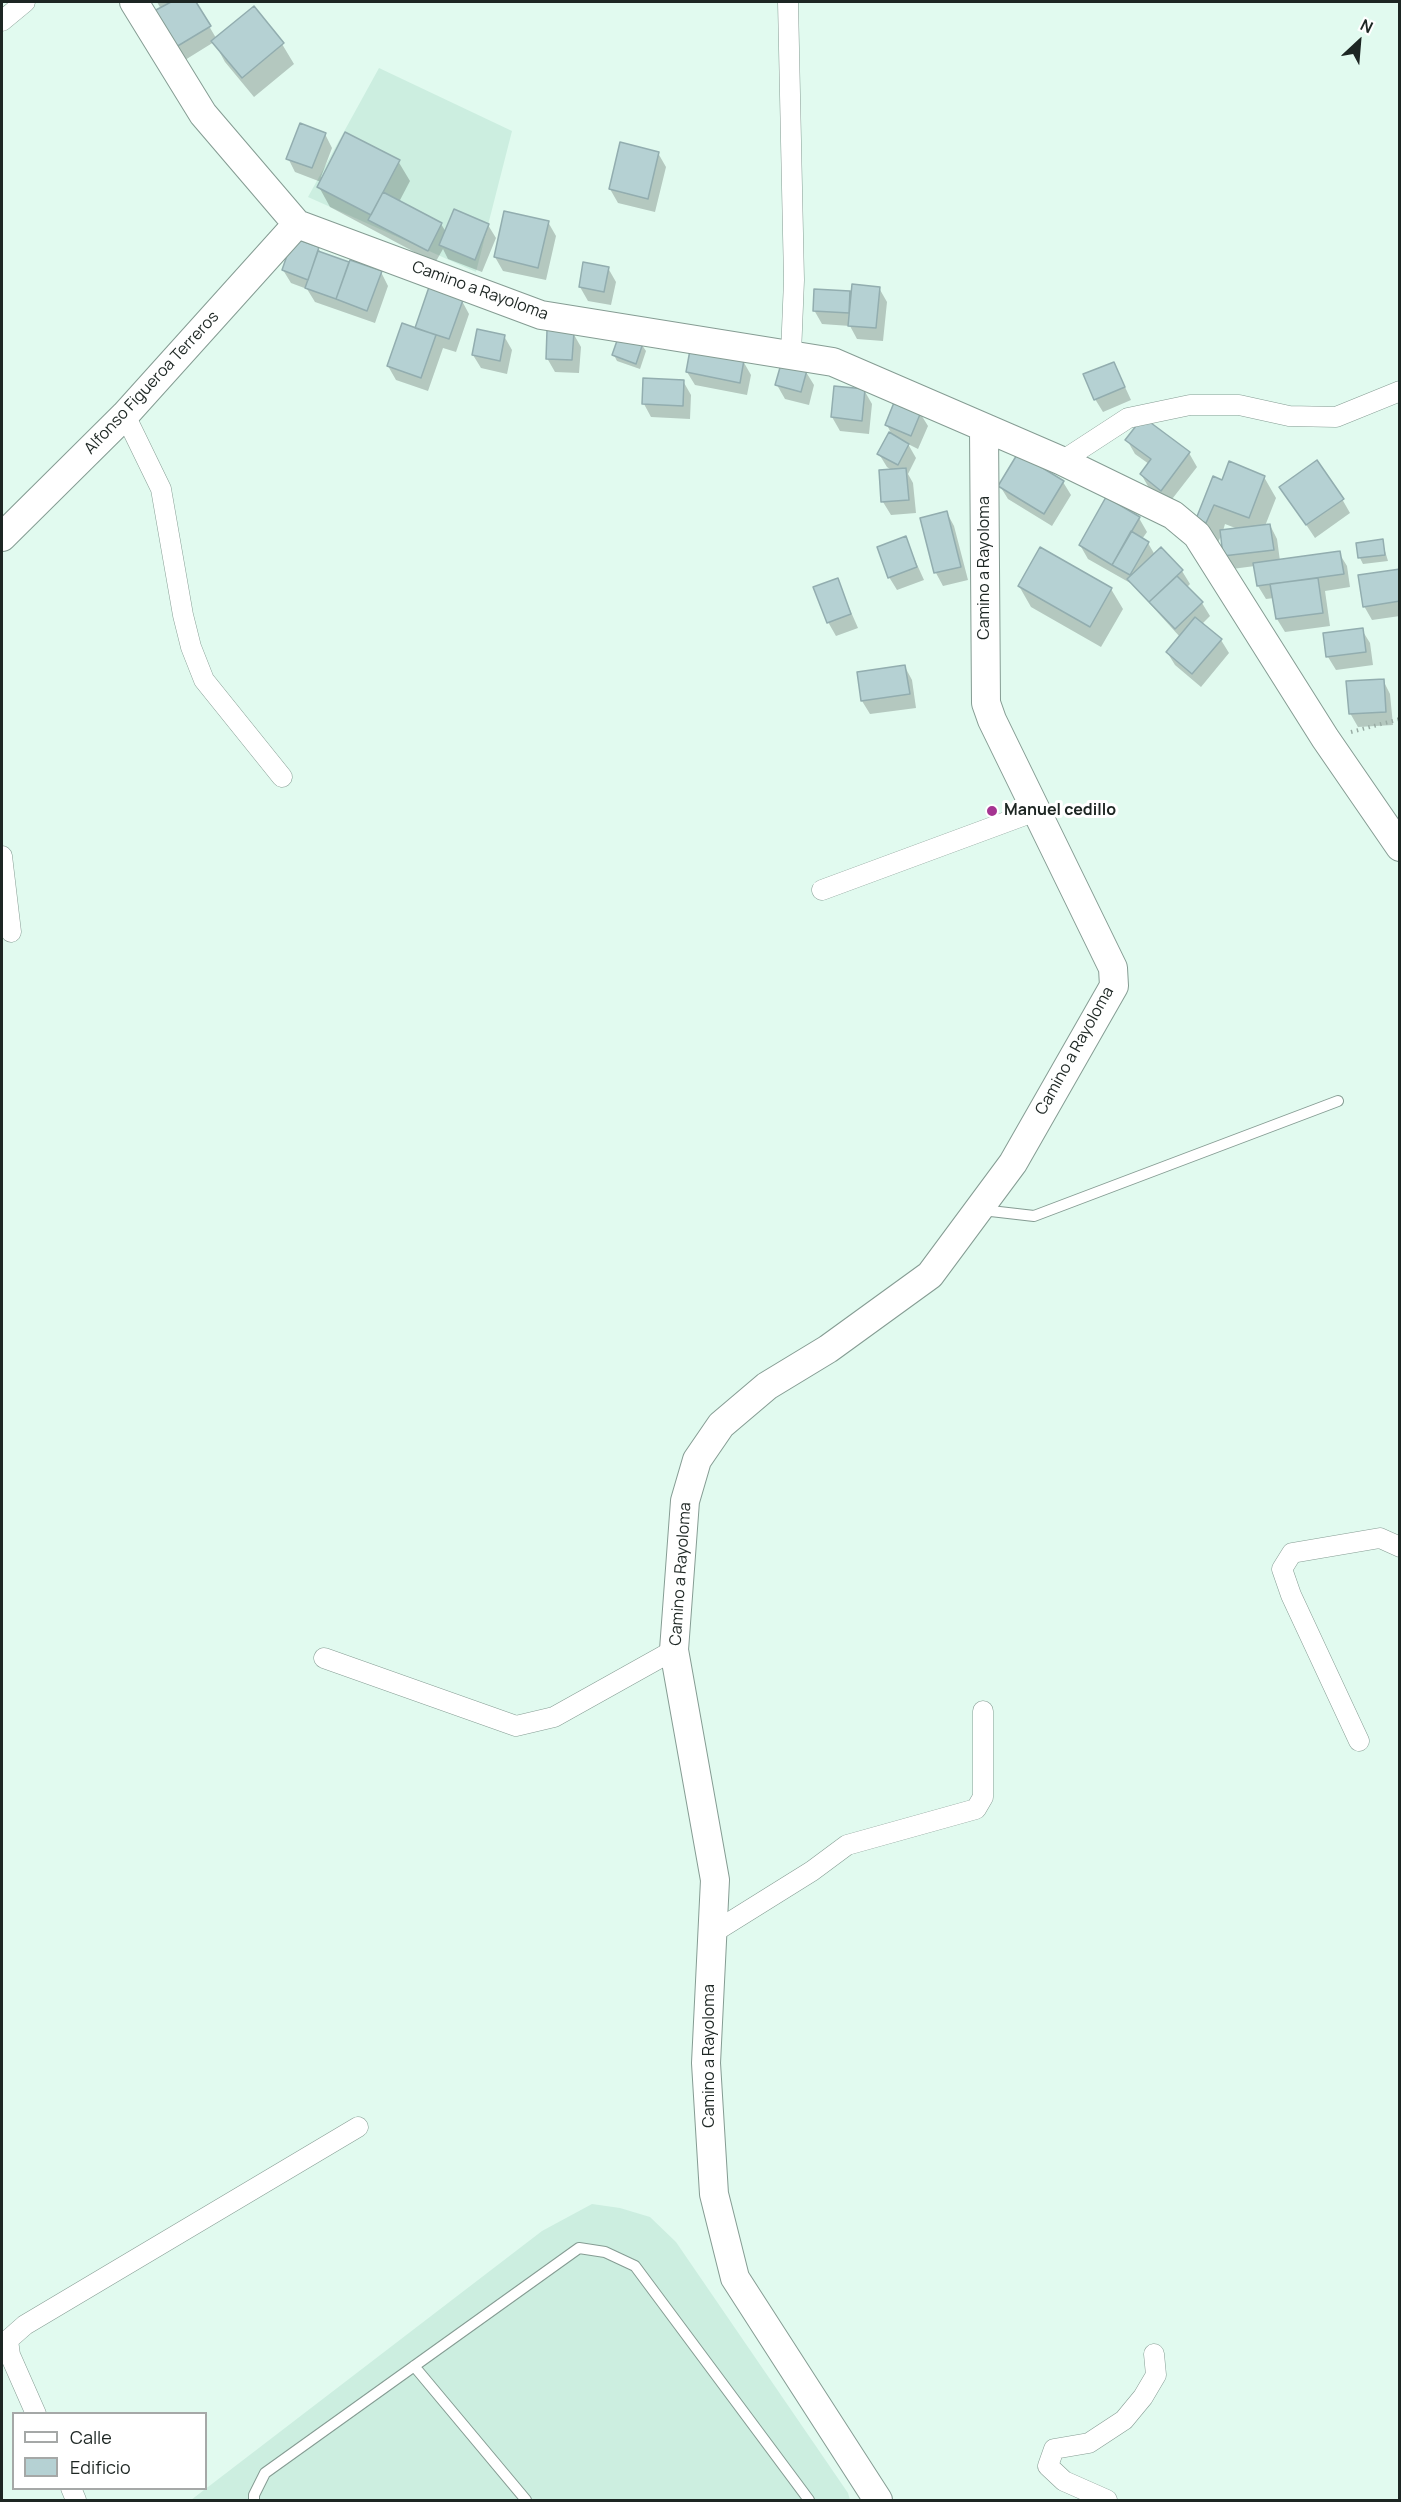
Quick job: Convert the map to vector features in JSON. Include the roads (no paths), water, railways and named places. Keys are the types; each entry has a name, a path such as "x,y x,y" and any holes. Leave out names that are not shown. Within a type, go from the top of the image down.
{"street":[{"path":"2,21 24,2"},
{"name":"Camino a Rayoloma","path":"134,2 203,114 297,224 541,315 833,362 984,429 986,703 992,720 1113,968 1114,986 1013,1163 930,1275 828,1349 767,1386 722,1425 697,1460 685,1501 674,1650 715,1880 706,2063 714,2194 735,2278 878,2500"},
{"path":"788,2 794,279 791,354"},
{"name":"Alfonso Figueroa Terreros","path":"2,537 125,415 297,224"},
{"path":"1062,461 1128,418 1190,405 1239,405 1289,416 1336,417 1400,391"},
{"path":"125,415 161,489 183,615 191,647 204,680 282,777"},
{"path":"984,429 1062,461 1173,514 1197,535 1325,738 1400,847"},
{"path":"822,890 1036,811"},
{"path":"2,856 11,932"},
{"path":"1359,1741 1291,1595 1282,1569 1292,1553 1380,1538 1400,1547"},
{"path":"324,1658 516,1726 554,1717 674,1650"},
{"path":"711,1934 812,1871 847,1845 976,1809 983,1797 983,1712"},
{"path":"35,2412 10,2355 8,2340 25,2325 358,2127"},
{"path":"1107,2500 1064,2481 1048,2466 1054,2449 1089,2443 1124,2420 1143,2397 1156,2375 1154,2354"}],"lane":[{"path":"979,1209 1034,1216 1338,1101"},
{"path":"254,2500 254,2494 265,2473 579,2248 605,2252 635,2266 808,2500"},
{"path":"414,2366 526,2500"}],"place":[{"name":"Manuel cedillo","path":"992,811"}]}
